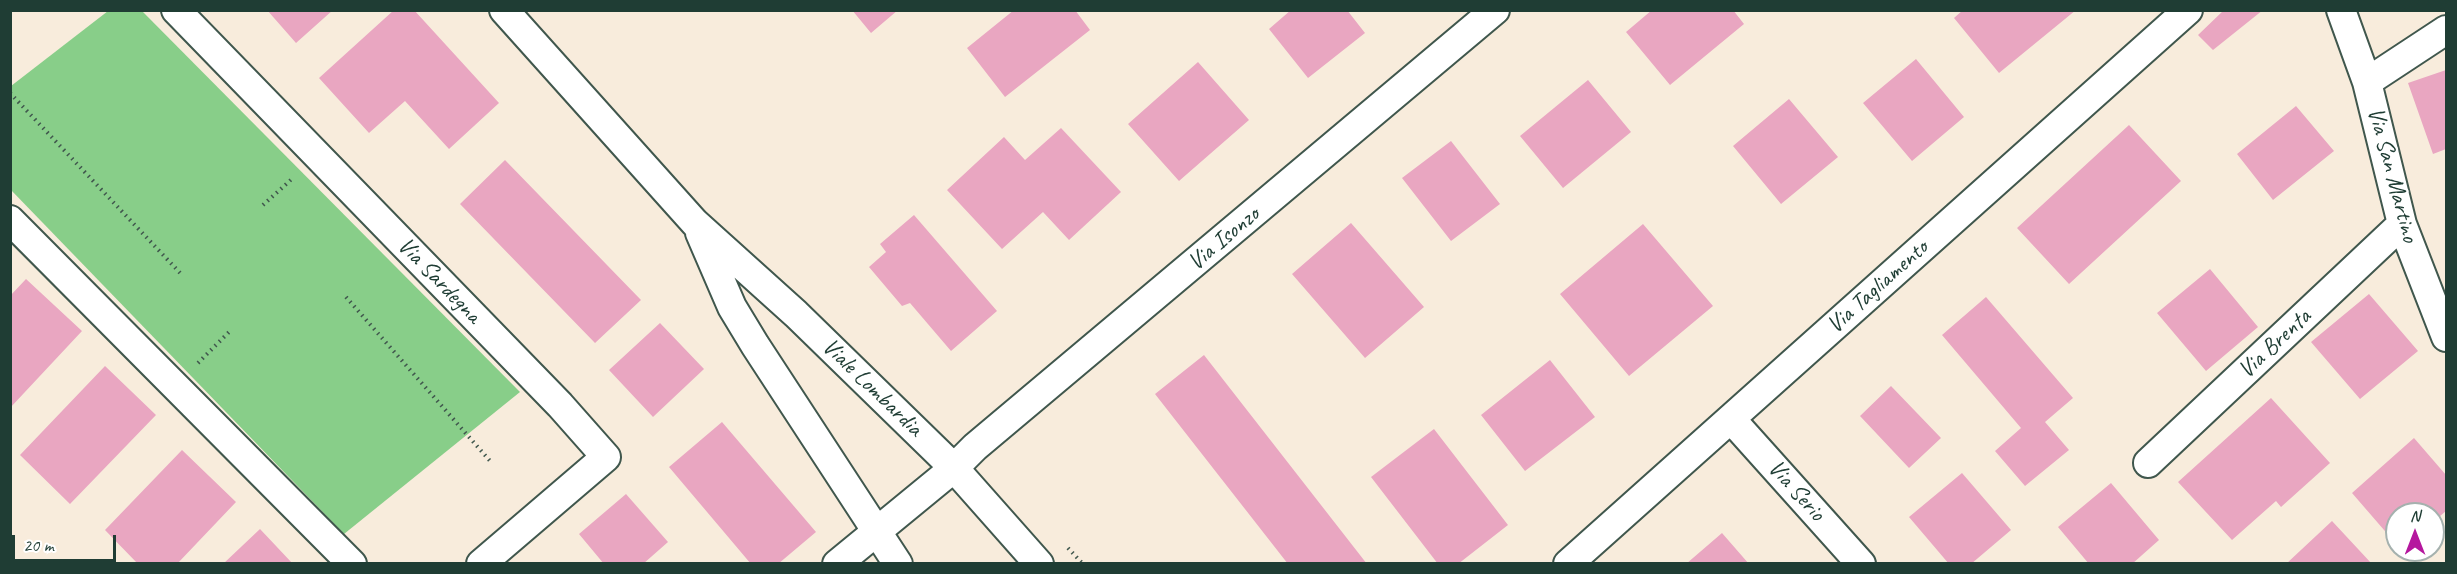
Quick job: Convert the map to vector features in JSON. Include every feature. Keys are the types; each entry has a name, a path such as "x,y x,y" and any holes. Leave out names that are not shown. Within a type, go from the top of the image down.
{"street":[{"name":"Via Sardegna","path":"176,10 560,405 606,457 513,554 481,564"},
{"name":"Viale Lombardia","path":"504,10 695,223 796,314 954,468 1039,564"},
{"name":"Via Isonzo","path":"837,564 954,468 975,447 1495,10"},
{"name":"Via Tagliamento","path":"1568,564 2187,10"},
{"name":"Via San Martino","path":"2341,10 2367,82 2402,224 2446,337"},
{"path":"2367,82 2446,30"},
{"path":"10,220 352,564"},
{"name":"Viale Lombardia","path":"695,223 732,307 898,564"},
{"name":"Via Brenta","path":"2148,463 2402,224"},
{"name":"Via Serio","path":"1731,419 1861,564"}],"path":[{"path":"10,93 183,276"},
{"path":"264,205 317,155"},
{"path":"346,297 491,462"},
{"path":"175,386 231,330"}],"green space":[{"path":"108,11 142,11 520,392 344,534 11,190 11,86"}],"building":[{"path":"267,10 333,10 296,43"},
{"path":"394,10 414,10 499,103 449,149 405,101 369,133 319,78"},
{"path":"852,10 898,10 871,33"},
{"path":"1014,10 1075,10 1090,30 1005,97 967,48"},
{"path":"1291,10 1347,10 1365,33 1308,78 1269,29"},
{"path":"1652,10 1733,10 1744,24 1670,85 1626,32"},
{"path":"1963,10 2076,10 1999,73 1954,18"},
{"path":"2224,10 2263,10 2213,50 2198,35"},
{"path":"1916,59 1964,117 1912,161 1863,103"},
{"path":"1198,62 1249,120 1179,181 1128,124"},
{"path":"2446,70 2446,149 2433,154 2408,83"},
{"path":"1588,80 1631,132 1563,188 1520,136"},
{"path":"1789,99 1838,157 1781,204 1733,146"},
{"path":"2296,106 2334,151 2273,200 2237,154"},
{"path":"2129,125 2181,181 2069,284 2017,228"},
{"path":"1061,128 1121,192 1069,240 1043,212 1002,249 947,190 1004,137 1025,160"},
{"path":"1451,141 1500,204 1451,241 1402,178"},
{"path":"505,160 641,300 595,343 460,204"},
{"path":"914,215 997,311 951,351 910,303 902,306 869,267 886,252 880,244"},
{"path":"1351,223 1424,307 1365,358 1292,274"},
{"path":"1643,224 1713,306 1629,376 1560,294"},
{"path":"2210,269 2258,327 2206,371 2157,313"},
{"path":"26,279 82,331 10,408 10,296"},
{"path":"2369,294 2418,351 2360,399 2311,342"},
{"path":"1986,297 2073,398 2045,422 2069,450 2025,486 1995,451 2021,428 1942,335"},
{"path":"660,323 704,369 653,417 609,370"},
{"path":"1204,355 1367,564 1288,564 1155,394"},
{"path":"1550,360 1595,417 1525,471 1481,415"},
{"path":"105,366 156,415 70,504 20,455"},
{"path":"1891,386 1941,438 1909,468 1860,416"},
{"path":"2271,398 2330,463 2281,507 2276,501 2232,540 2178,482"},
{"path":"722,422 816,532 778,564 751,564 669,467"},
{"path":"1434,429 1508,525 1458,564 1438,564 1371,477"},
{"path":"2414,438 2446,475 2446,511 2445,502 2385,502 2385,531 2352,493"},
{"path":"182,450 236,502 177,564 138,564 105,530"},
{"path":"1962,473 2011,530 1971,564 1949,564 1909,517"},
{"path":"2111,483 2159,540 2132,564 2089,564 2058,527"},
{"path":"626,494 668,542 643,564 604,564 579,534"},
{"path":"2332,521 2372,564 2286,564"},
{"path":"260,529 293,564 223,564"},
{"path":"1722,533 1749,564 1686,564"}]}
